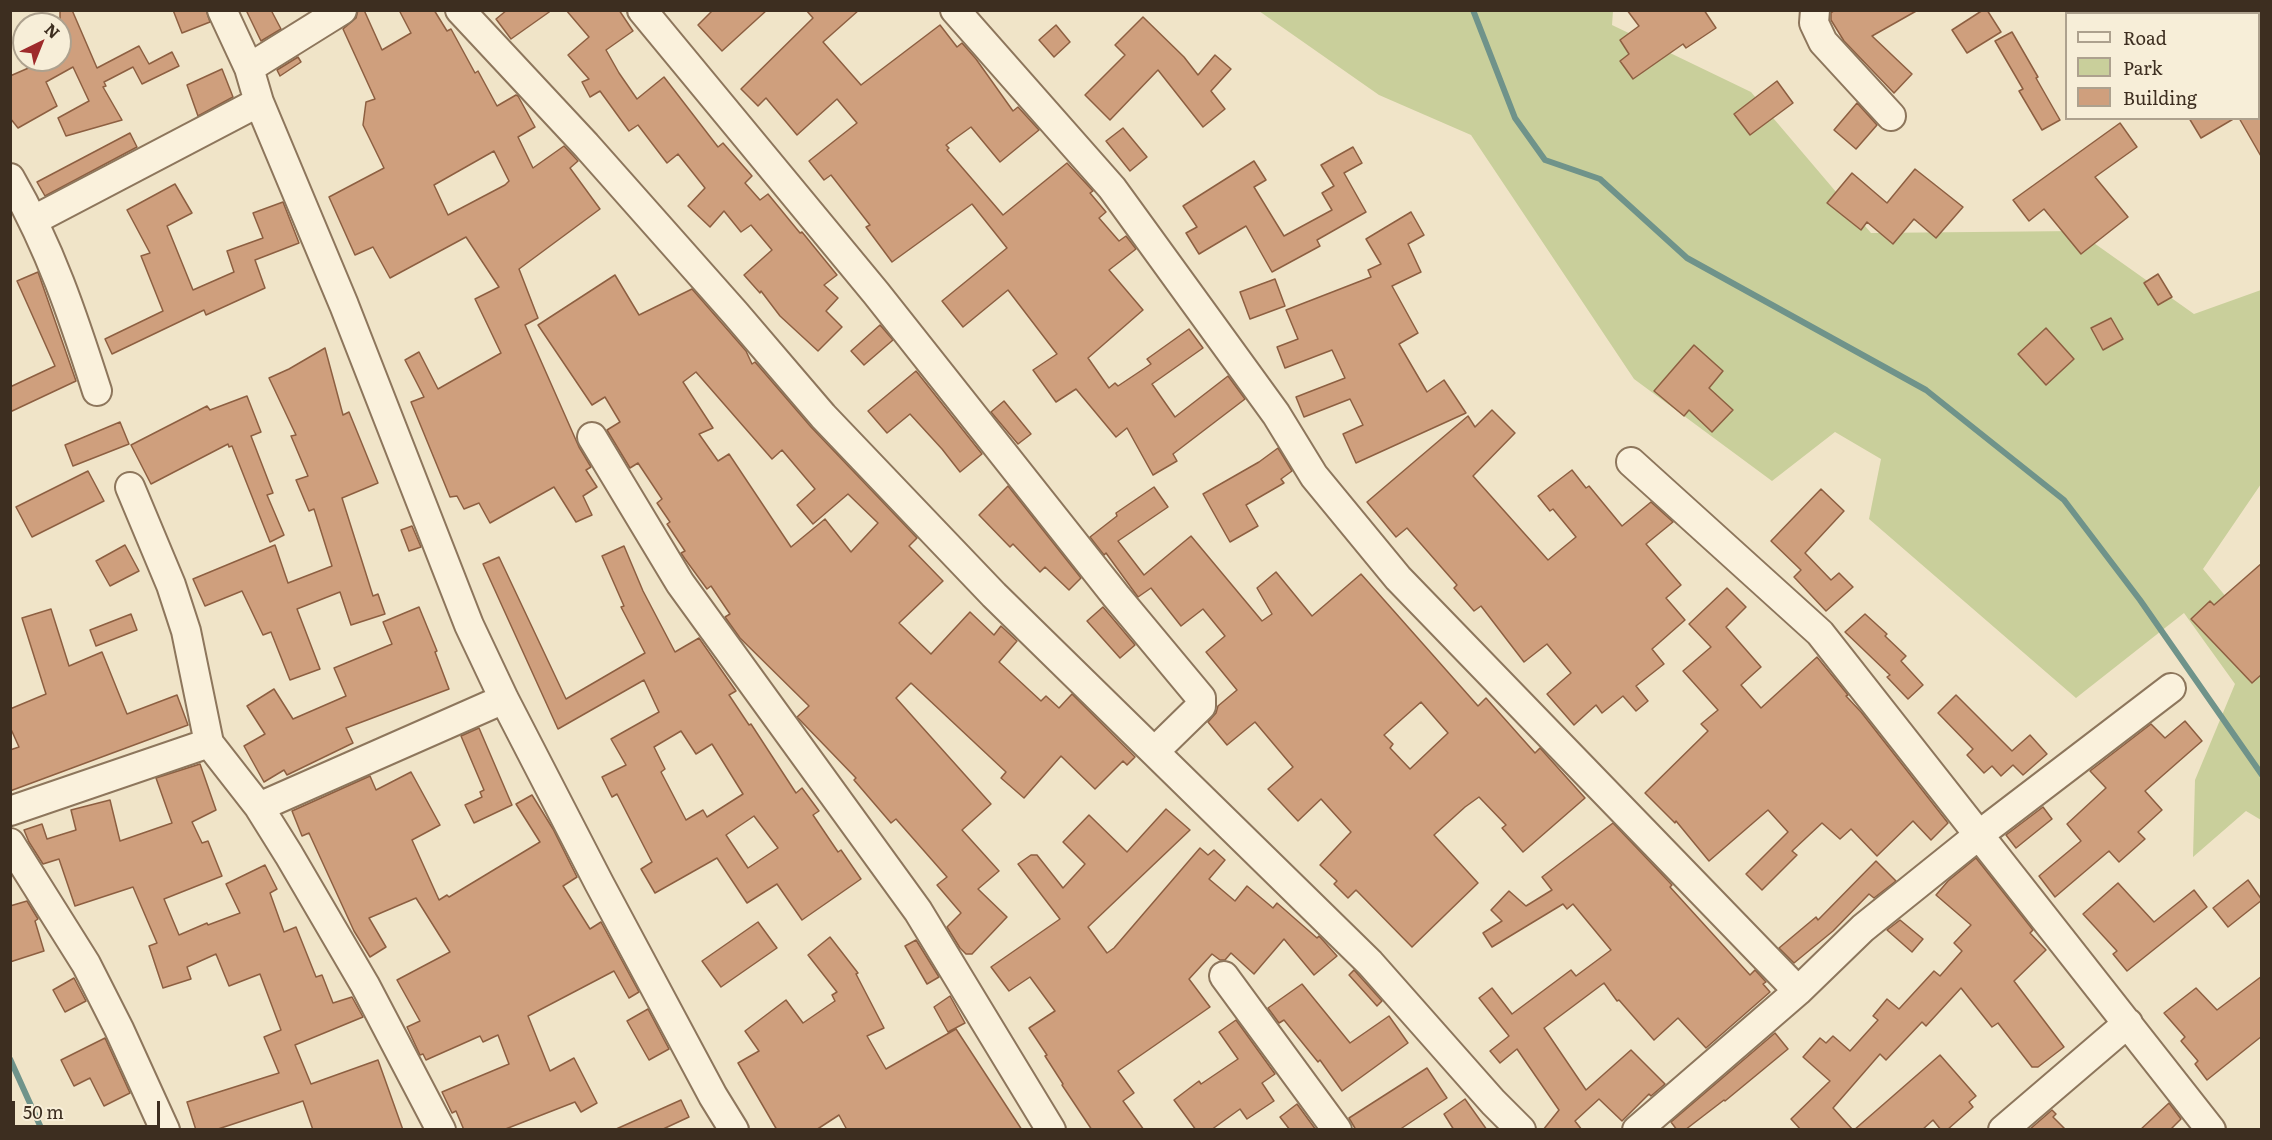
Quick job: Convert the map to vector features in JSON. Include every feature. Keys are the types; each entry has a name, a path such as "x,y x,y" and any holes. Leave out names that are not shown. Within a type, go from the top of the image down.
{"street":[{"path":"222,10 249,68 259,102 344,305 469,625 504,699 599,884 713,1096 734,1130"},
{"path":"249,68 342,10"},
{"path":"460,10 586,145 823,416 994,595 1370,963 1493,1102 1521,1130"},
{"path":"642,10 876,293 1116,597 1201,698 1200,706 1155,751"},
{"path":"955,10 1112,188 1276,414 1314,476 1398,578 1798,991"},
{"path":"1815,10 1814,23 1823,42 1891,116"},
{"path":"34,220 259,102"},
{"path":"10,178 34,220 71,309 97,391"},
{"path":"592,437 680,582 918,911 1051,1130"},
{"path":"1631,462 1820,633 2211,1130"},
{"path":"130,487 171,585 186,631 209,743 259,807 365,985 441,1130"},
{"path":"1637,1130 1798,991 1863,928 1980,834 2171,688"},
{"path":"259,807 504,699"},
{"path":"10,812 209,743"},
{"path":"10,843 86,964 119,1029 165,1130"},
{"path":"1224,976 1338,1130"},
{"path":"2002,1130 2128,1023"}],"green space":[{"path":"1259,11 1613,11 1612,25 1751,92 1871,233 2077,231 2194,314 2261,290 2261,484 2203,569 2261,639 2261,820 2246,811 2193,857 2195,780 2235,684 2184,613 2076,698 1869,519 1881,459 1835,432 1772,481 1634,379 1471,135 1379,95"}],"building":[{"path":"60,10 72,10 97,68 139,46 149,64 172,52 179,66 142,84 133,67 104,82 106,86 103,87 122,120 66,136 58,118 89,101 72,68 72,12 60,12"},
{"path":"173,10 206,10 210,22 182,33"},
{"path":"246,10 271,10 281,29 261,41"},
{"path":"358,10 364,10 382,50 411,33 399,10 434,10 447,31 451,29 475,73 478,71 497,106 518,96 535,127 518,137 533,168 564,146 578,161 570,168 600,209 519,269 538,318 525,325 579,447 591,467 586,470 597,487 583,496 592,515 576,522 554,487 490,523 479,503 464,509 457,496 450,497 411,402 424,397 405,360 419,352 438,389 501,353 475,299 499,287 466,237 390,278 373,247 355,255 329,197 384,168 363,125 366,102 375,99 343,29 356,18","holes":["494,151 509,181 448,215 434,185"]},
{"path":"507,10 552,10 511,39 496,19"},
{"path":"566,10 619,10 633,31 606,50 637,99 664,77 718,147 723,143 752,176 745,183 760,200 768,194 837,275 824,285 838,298 826,311 842,327 818,351 780,316 761,291 760,293 744,275 772,250 751,225 741,232 724,211 710,227 688,206 705,188 678,154 667,163 638,125 629,131 600,91 590,97 582,82 589,79 568,55 589,37"},
{"path":"713,10 767,10 722,51 698,25"},
{"path":"806,10 859,10 823,42 861,85 940,25 957,47 962,43 1013,111 1018,107 1039,130 1000,162 971,127 946,145 949,148 947,150 1003,215 1067,163 1093,191 1090,193 1106,212 1099,218 1119,241 1126,236 1136,249 1109,270 1143,310 1088,358 1109,388 1115,383 1118,386 1151,364 1147,359 1189,329 1203,348 1152,384 1175,417 1228,376 1245,399 1173,454 1177,461 1153,475 1127,428 1116,437 1076,389 1056,402 1033,370 1057,354 1008,290 963,327 942,301 1007,248 972,204 892,262 866,227 870,225 831,175 824,180 809,161 857,123 837,99 797,135 766,98 758,106 741,89 813,18"},
{"path":"1627,10 1704,10 1716,28 1686,48 1683,44 1633,79 1620,61 1629,54 1620,40 1639,26"},
{"path":"1835,10 1918,10 1872,36 1912,74 1894,93 1844,41 1831,20 1831,13"},
{"path":"1983,10 1987,10 2001,32 1967,53 1952,30"},
{"path":"1143,17 1184,57 1198,75 1215,55 1231,69 1211,91 1225,109 1203,127 1158,70 1110,120 1085,95 1125,55 1115,45"},
{"path":"1056,25 1070,42 1054,57 1039,40"},
{"path":"2012,32 2060,120 2042,130 2019,91 2023,89 1995,41"},
{"path":"298,57 301,62 280,76 277,70"},
{"path":"222,69 233,97 198,116 187,85"},
{"path":"19,72 64,72 46,82 57,106 18,128 10,118 10,76"},
{"path":"1777,81 1793,103 1750,135 1734,114"},
{"path":"1857,103 1877,125 1856,149 1834,130"},
{"path":"2262,118 2262,158 2240,120 2260,120"},
{"path":"2190,120 2232,120 2201,138"},
{"path":"2120,123 2137,147 2095,177 2128,217 2081,254 2044,209 2029,221 2013,200"},
{"path":"1123,128 1147,157 1130,171 1106,141"},
{"path":"130,133 137,147 45,196 37,182"},
{"path":"1353,147 1362,163 1344,173 1366,212 1317,240 1320,246 1272,272 1246,226 1199,254 1186,233 1197,227 1183,206 1254,161 1266,180 1254,187 1284,236 1332,210 1322,193 1334,186 1321,165"},
{"path":"1915,169 1963,207 1936,238 1914,219 1893,244 1867,222 1861,230 1827,203 1852,173 1887,203"},
{"path":"175,184 192,213 167,226 193,290 234,272 227,251 263,238 253,213 283,202 299,243 255,260 265,288 206,315 204,310 112,354 105,339 163,311 141,256 150,253 127,210"},
{"path":"1411,212 1424,235 1408,244 1421,272 1392,286 1418,333 1399,344 1427,392 1444,380 1466,413 1356,463 1343,434 1363,425 1350,399 1304,417 1296,397 1345,378 1332,350 1285,368 1277,347 1298,339 1286,310 1371,277 1368,270 1381,264 1366,239"},
{"path":"38,272 76,381 10,412 10,387 55,366 17,281"},
{"path":"2158,274 2172,297 2158,305 2144,283"},
{"path":"615,275 639,315 692,289 746,351 752,364 755,362 811,427 917,538 909,546 943,581 899,623 931,654 970,612 994,635 1001,626 1017,641 999,662 1041,701 1046,696 1059,708 1072,694 1135,757 1127,765 1123,761 1095,789 1061,756 1024,798 1001,778 1006,772 911,683 896,698 991,804 962,830 999,871 978,889 1007,917 972,954 966,954 960,948 947,927 961,913 937,885 947,877 896,819 891,823 854,780 856,778 797,717 809,706 740,638 725,617 730,614 711,586 707,589 681,553 685,551 667,524 670,522 657,503 662,499 638,463 630,468 607,430 620,422 605,397 592,405 538,325","holes":["696,372 772,459 782,450 815,489 797,505 813,524 848,494 878,523 851,552 825,519 791,547 729,454 718,461 699,434 713,428 683,382"]},
{"path":"1275,279 1285,306 1250,319 1240,292"},
{"path":"2111,318 2123,339 2103,350 2091,328"},
{"path":"880,325 893,340 864,365 851,351"},
{"path":"2046,328 2074,359 2046,385 2018,354"},
{"path":"1694,345 1723,371 1709,388 1733,410 1712,432 1689,410 1684,416 1654,391"},
{"path":"325,348 343,415 349,412 378,483 342,498 373,596 378,594 385,614 351,625 340,592 297,609 320,669 290,680 271,632 263,635 242,591 205,606 193,579 275,545 288,583 332,566 314,509 309,511 296,480 308,476 291,436 296,435 269,378"},
{"path":"916,371 982,454 960,472 910,414 887,433 868,411"},
{"path":"247,396 261,432 251,436 273,493 267,495 284,535 270,542 232,446 229,447 228,444 151,484 131,445 207,406 210,410"},
{"path":"1004,401 1031,434 1018,444 991,412"},
{"path":"1492,410 1515,433 1473,476 1548,560 1576,537 1553,509 1550,511 1538,496 1572,470 1586,488 1589,486 1622,526 1651,502 1673,522 1646,544 1681,585 1666,598 1685,620 1652,649 1664,664 1636,686 1648,701 1636,711 1623,696 1602,713 1596,705 1574,725 1547,694 1571,673 1547,644 1524,662 1481,606 1474,611 1454,588 1457,585 1407,528 1396,537 1367,502 1468,416 1475,427"},
{"path":"120,422 129,444 73,466 65,445"},
{"path":"1278,448 1292,471 1281,479 1284,483 1246,505 1258,526 1230,542 1203,494 1259,462"},
{"path":"88,471 104,501 32,537 16,507"},
{"path":"1008,486 1081,578 1069,590 1045,567 1040,572 1013,544 1010,547 979,515"},
{"path":"1154,487 1168,507 1118,541 1144,575 1191,536 1262,621 1272,614 1257,588 1276,572 1312,616 1361,574 1478,706 1486,698 1535,753 1540,748 1585,798 1523,852 1502,828 1506,825 1479,797 1465,807 1434,835 1478,883 1412,947 1356,890 1348,898 1334,884 1337,881 1320,865 1351,832 1321,799 1298,821 1268,789 1293,767 1255,722 1227,745 1208,722 1216,713 1218,706 1237,690 1206,652 1225,636 1203,609 1181,626 1151,588 1138,597 1106,553 1104,555 1090,537 1117,516 1116,513","holes":["1421,702 1448,733 1410,769 1390,748 1393,744 1384,735"]},
{"path":"1821,489 1844,511 1805,553 1831,580 1839,573 1853,587 1826,611 1794,577 1801,570 1771,541"},
{"path":"412,526 421,547 409,551 401,530"},
{"path":"125,545 139,571 110,586 96,561"},
{"path":"624,546 643,591 675,652 699,638 736,691 729,695 749,725 751,724 796,793 802,788 819,811 813,815 838,852 841,850 861,879 802,920 777,884 747,903 717,858 655,893 641,869 652,862 617,794 612,797 602,777 626,765 611,739 659,712 644,680 558,729 483,564 499,557 566,699 645,653 621,607 624,606 602,556","holes":["681,731 696,754 712,744 743,794 707,817 703,810 686,820 661,772 665,769 654,747","754,816 778,848 748,868 726,835"]},
{"path":"2262,563 2262,674 2252,683 2191,619 2210,601 2214,605"},
{"path":"1727,588 1746,607 1726,627 1761,667 1741,685 1761,708 1817,657 1948,823 1931,840 1913,821 1877,856 1851,829 1840,839 1822,823 1792,851 1797,855 1762,890 1746,874 1788,832 1768,810 1709,861 1676,821 1675,823 1645,793 1708,731 1701,724 1718,710 1683,671 1711,647 1689,624"},
{"path":"419,607 449,689 346,728 353,743 287,775 284,770 264,782 244,746 265,734 247,706 274,689 293,719 346,696 334,668 392,644 383,622"},
{"path":"1103,607 1135,645 1120,658 1087,621"},
{"path":"51,609 69,666 102,652 127,714 177,695 188,725 10,791 10,750 19,747 10,727 10,709 46,694 22,618"},
{"path":"131,614 137,630 96,646 90,630"},
{"path":"1865,614 1906,656 1901,661 1923,685 1908,699 1887,677 1890,675 1845,632"},
{"path":"1956,695 2012,751 2030,735 2047,754 2023,775 2013,765 2001,776 1992,766 1984,773 1967,755 1973,749 1938,713"},
{"path":"2185,721 2202,741 2145,791 2162,810 2138,832 2145,839 2119,862 2109,851 2055,897 2039,876 2081,841 2067,824 2106,788 2090,771 2151,724 2165,738"},
{"path":"479,728 512,805 474,823 465,805 482,797 480,792 484,790 461,736"},
{"path":"200,764 216,810 192,822 202,843 208,841 222,876 164,899 179,935 240,913 226,884 265,865 277,889 270,893 284,932 296,927 316,977 322,975 333,1003 352,997 363,1017 295,1045 311,1084 378,1060 403,1130 313,1130 303,1101 215,1130 196,1130 187,1102 279,1073 264,1037 281,1030 260,974 229,986 216,954 187,967 191,979 163,988 149,946 157,943 133,887 75,906 59,859 43,864 24,830 42,824 47,839 76,830 71,810 110,800 120,841 172,823 156,778"},
{"path":"411,772 440,825 412,840 439,900 447,895 449,897 540,842 516,804 532,795 553,829 577,877 563,886 590,929 601,922 639,992 629,998 614,971 528,1016 550,1071 574,1058 597,1103 581,1112 575,1102 503,1130 464,1130 456,1111 452,1113 442,1092 509,1064 498,1035 483,1042 480,1036 426,1060 423,1054 420,1055 407,1027 420,1021 397,980 450,952 416,898 369,918 386,947 370,957 354,931 309,833 302,836 292,811 370,776 376,790"},
{"path":"2043,807 2052,819 2016,848 2006,835"},
{"path":"1166,809 1190,830 1088,927 1107,953 1114,948 1200,848 1208,855 1214,850 1225,860 1209,879 1235,901 1247,886 1273,908 1277,903 1317,938 1319,936 1337,956 1314,975 1284,939 1254,974 1231,953 1225,960 1220,960 1212,954 1189,979 1210,1007 1118,1071 1134,1093 1123,1101 1144,1130 1092,1130 1062,1085 1045,1056 1047,1055 1029,1028 1055,1011 1030,977 1009,991 991,967 1060,919 1018,864 1031,855 1037,855 1063,888 1085,864 1063,842 1089,815 1127,852"},
{"path":"1613,823 1672,885 1670,887 1750,975 1755,970 1766,982 1763,984 1770,992 1706,1048 1678,1018 1654,1040 1619,1000 1617,1001 1604,983 1544,1028 1586,1090 1631,1050 1665,1084 1651,1096 1649,1094 1622,1121 1599,1099 1575,1121 1582,1130 1543,1130 1559,1110 1517,1049 1500,1063 1490,1051 1509,1036 1479,998 1492,988 1512,1014 1571,970 1576,976 1611,950 1573,904 1567,909 1563,904 1492,947 1483,933 1502,921 1491,910 1509,891 1526,906 1552,890 1542,877"},
{"path":"1976,858 2033,930 2030,933 2046,950 2014,981 2064,1047 2038,1067 2032,1067 1998,1023 1992,1027 1961,988 1926,1026 1922,1022 1886,1060 1880,1054 1833,1108 1853,1130 1801,1130 1791,1119 1830,1081 1803,1057 1820,1038 1826,1043 1833,1036 1850,1051 1878,1020 1873,1016 1887,999 1899,1009 1934,971 1940,976 1962,951 1954,943 1971,925 1936,895 1948,881"},
{"path":"1876,861 1896,881 1874,898 1869,894 1833,931 1794,963 1779,948 1816,917 1818,920"},
{"path":"2248,880 2262,900 2228,927 2213,908"},
{"path":"2118,883 2154,922 2194,890 2207,907 2127,971 2113,954 2117,951 2083,914"},
{"path":"27,901 38,919 35,921 44,951 10,962 10,906"},
{"path":"1900,920 1923,939 1912,952 1887,930"},
{"path":"758,922 777,948 721,987 702,961"},
{"path":"830,937 858,973 856,974 884,1028 867,1036 886,1069 956,1029 1022,1130 847,1130 839,1115 816,1130 777,1130 738,1063 759,1051 745,1031 786,1000 803,1023 835,1001 832,995 837,992 808,955"},
{"path":"916,940 939,977 927,984 905,946"},
{"path":"1354,970 1382,1001 1377,1006 1349,975"},
{"path":"2262,976 2262,1036 2207,1080 2195,1064 2198,1061 2181,1041 2185,1037 2164,1013 2196,988 2217,1010"},
{"path":"74,978 86,1001 65,1012 53,990"},
{"path":"1302,984 1350,1043 1389,1016 1408,1043 1342,1091 1320,1060 1318,1062 1284,1020 1279,1023 1268,1008"},
{"path":"950,996 965,1023 948,1032 934,1007"},
{"path":"648,1009 669,1049 649,1060 627,1021"},
{"path":"1236,1020 1275,1074 1262,1083 1274,1101 1247,1119 1240,1109 1211,1130 1196,1130 1174,1100 1199,1081 1201,1084 1238,1059 1219,1032"},
{"path":"1775,1033 1788,1049 1725,1101 1685,1130 1677,1130 1671,1122"},
{"path":"105,1038 130,1093 104,1106 90,1078 74,1086 61,1060"},
{"path":"1940,1055 1976,1096 1969,1102 1973,1107 1947,1130 1941,1130 1933,1120 1922,1130 1854,1130"},
{"path":"1427,1068 1447,1098 1399,1130 1356,1130 1349,1118"},
{"path":"1465,1099 1487,1130 1454,1130 1444,1114"},
{"path":"681,1100 689,1117 661,1130 614,1130"},
{"path":"2169,1103 2181,1119 2170,1130 2140,1130"},
{"path":"1297,1104 1316,1130 1290,1130 1280,1117"},
{"path":"2052,1110 2056,1114 2053,1117 2066,1130 2029,1130"}],"waterway":[{"path":"1473,10 1515,118 1545,160 1600,179 1687,258 1926,390 2064,500 2140,600 2262,775"},
{"path":"10,1059 42,1130"}]}
